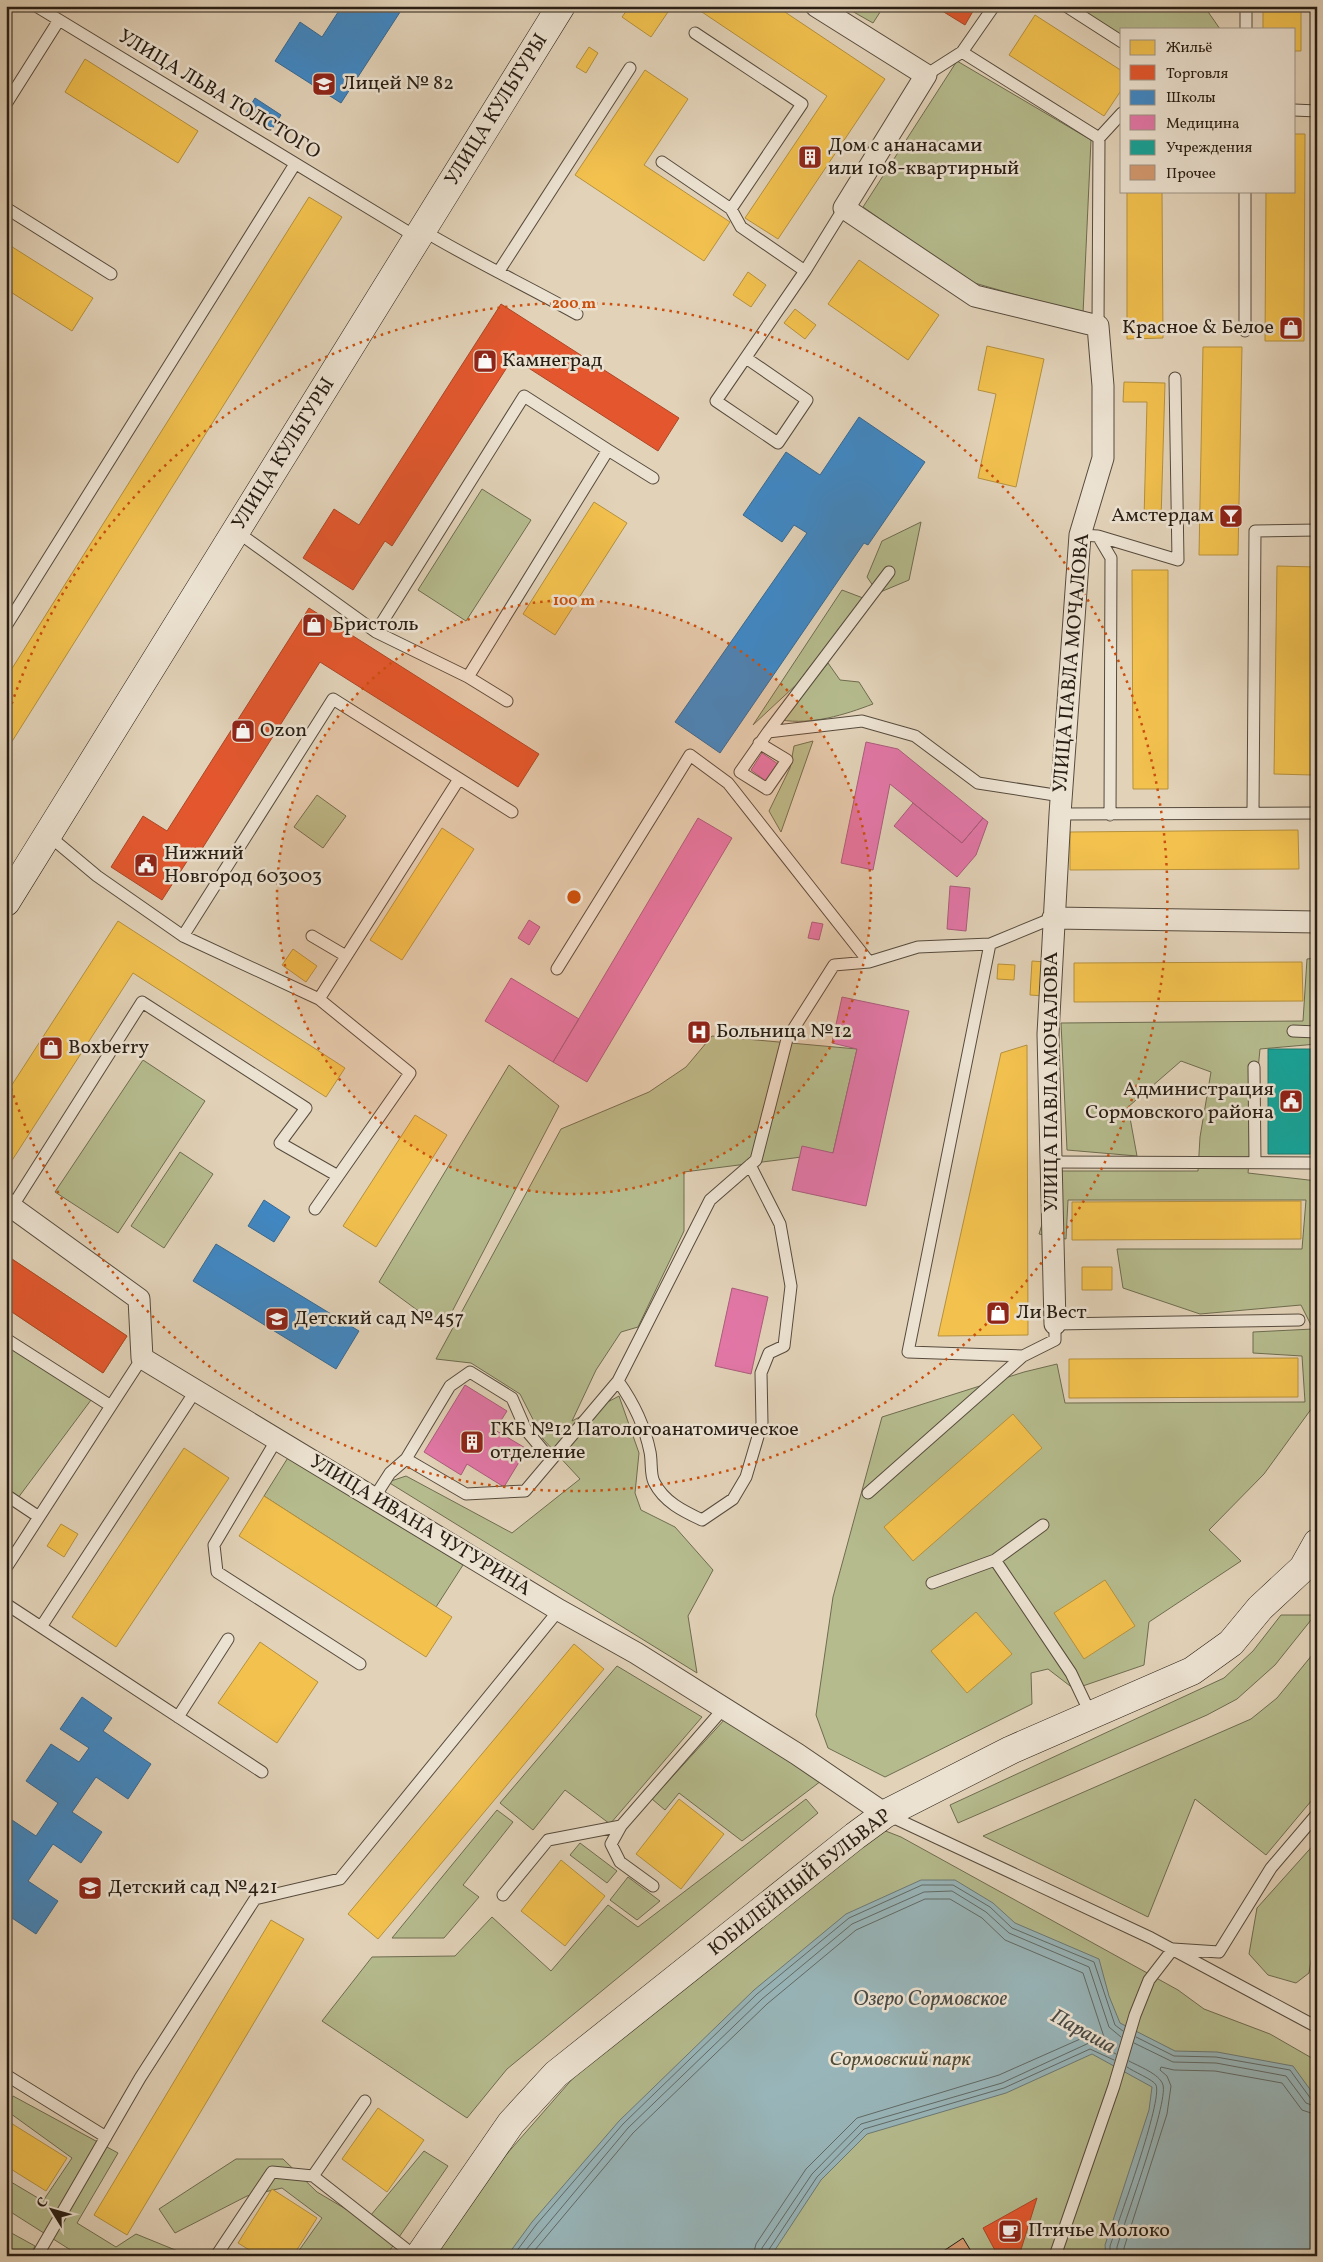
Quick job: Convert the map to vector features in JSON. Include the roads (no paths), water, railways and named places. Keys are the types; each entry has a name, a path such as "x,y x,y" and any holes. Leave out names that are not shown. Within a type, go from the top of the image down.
{"street":[{"name":"УЛИЦА КУЛЬТУРЫ","path":"6,902 561,6"},
{"path":"816,6 926,75 844,208 975,296 1098,326"},
{"name":"УЛИЦА ПАВЛА МОЧАЛОВА","path":"1055,1324 1048,1034 1060,805 1089,536 1104,458 1103,386 1098,326"},
{"path":"1053,918 1317,922"},
{"path":"9,1205 139,1299 142,1358"},
{"name":"УЛИЦА ИВАНА ЧУГУРИНА","path":"142,1358 559,1610 636,1653 724,1708 885,1814"},
{"name":"ЮБИЛЕЙНЫЙ БУЛЬВАР","path":"417,2256 511,2123 556,2074 885,1814 1011,1750 1192,1671 1231,1643 1260,1608 1310,1570 1317,1543"}],"lane":[{"name":"УЛИЦА ЛЬВА ТОЛСТОГО","path":"36,6 295,164 420,234 470,259 500,271 577,314"},
{"path":"926,75 962,52 994,6"},
{"path":"1066,6 1120,41"},
{"path":"1246,6 1246,28"},
{"path":"6,104 59,20"},
{"path":"695,33 802,104 731,209"},
{"path":"962,52 1099,138"},
{"path":"500,271 630,68"},
{"path":"1296,110 1317,111"},
{"path":"1098,326 1099,138 1120,115"},
{"path":"662,162 731,209 741,227 805,271"},
{"path":"6,626 295,164"},
{"path":"1245,332 1246,192"},
{"path":"6,208 111,274"},
{"path":"746,358 807,400 778,443 716,401 805,271 844,208"},
{"path":"1089,536 1178,560 1175,378"},
{"path":"376,632 524,396 653,478"},
{"path":"468,677 608,450"},
{"path":"1253,813 1255,531 1317,530"},
{"path":"236,531 376,632 468,677 507,701"},
{"path":"1089,536 1111,558 1110,815"},
{"path":"759,742 889,572"},
{"path":"182,936 333,699 512,812"},
{"path":"768,732 862,721 915,736 978,783 1060,805 1110,815 1317,813"},
{"path":"557,969 690,755 728,784 869,962"},
{"path":"319,999 459,778"},
{"path":"48,835 97,876 182,936 319,999 410,1073 315,1209"},
{"path":"406,1459 466,1494 525,1491 618,1381 710,1200 756,1160 787,1039 834,965 869,962 918,946 990,944 1053,918"},
{"path":"312,936 346,956"},
{"path":"990,944 908,1352 1023,1356"},
{"path":"9,1205 142,1002 306,1108 280,1143 338,1176"},
{"path":"1294,1032 1317,1032"},
{"path":"1254,1067 1255,1162"},
{"path":"1051,1162 1317,1163"},
{"path":"618,1381 630,1397 640,1422 650,1451 653,1482 671,1504 702,1520 733,1499 746,1477 762,1423 761,1372 769,1353 784,1346 791,1286 780,1224 750,1165"},
{"path":"868,1493 1023,1356 1055,1340 1055,1324 1299,1320"},
{"path":"6,1339 110,1406"},
{"path":"6,1568 142,1358"},
{"path":"374,1498 390,1473 406,1459 450,1386 470,1372 512,1398 526,1430 551,1460"},
{"path":"41,1627 196,1390"},
{"path":"277,1439 214,1546 217,1572 360,1664"},
{"path":"6,1495 39,1517"},
{"path":"932,1583 995,1560 1043,1525"},
{"path":"995,1560 1071,1673 1091,1716"},
{"path":"6,1604 262,1772"},
{"path":"38,2256 140,2078 255,1899 340,1879 559,1610"},
{"path":"178,1717 228,1639"},
{"path":"653,1886 620,1862 611,1844 621,1826 724,1708"},
{"path":"885,1814 1173,1949 1317,2028"},
{"path":"1173,1949 1219,1952 1271,1868 1317,1814"},
{"path":"503,1895 548,1840 621,1826"},
{"path":"1055,2256 1114,2086 1135,2014 1150,1980 1173,1949"},
{"path":"6,2076 106,2137"},
{"path":"313,2176 365,2101"},
{"path":"216,2256 272,2172 313,2176 417,2256"}],"water":[{"name":"Озеро Сормовское","path":"921,1880 955,1880 993,1903 1015,1923 1099,1959 1109,1996 1120,2023 1175,2051 1217,2052 1293,2066 1317,2099 1317,2256 1106,2256 1105,2245 1149,2110 1152,2087 1092,2054 1006,2093 867,2134 821,2180 771,2256 507,2256 532,2222 619,2121 754,1990 846,1914"}],"place":[{"name":"Лицей № 82","path":"324,84"},
{"name":"Дом с ананасами или 108-квартирный","path":"810,157"},
{"name":"Красное & Белое","path":"1291,328"},
{"name":"Камнеград","path":"485,361"},
{"name":"Амстердам","path":"1231,516"},
{"name":"Бристоль","path":"314,625"},
{"name":"Ozon","path":"243,731"},
{"name":"Нижний Новгород 603003","path":"146,865"},
{"name":"Больница №12","path":"699,1032"},
{"name":"Boxberry","path":"51,1048"},
{"name":"Администрация Сормовского района","path":"1291,1101"},
{"name":"Ли Вест","path":"998,1313"},
{"name":"Детский сад №457","path":"277,1319"},
{"name":"ГКБ №12 Патологоанатомическое отделение","path":"472,1442"},
{"name":"Детский сад №421","path":"90,1888"},
{"name":"Птичье Молоко","path":"1010,2231"}],"water label":[{"name":"Параша","path":"1083,2032"}],"park label":[{"name":"Сормовский парк","path":"900,2060"}]}
